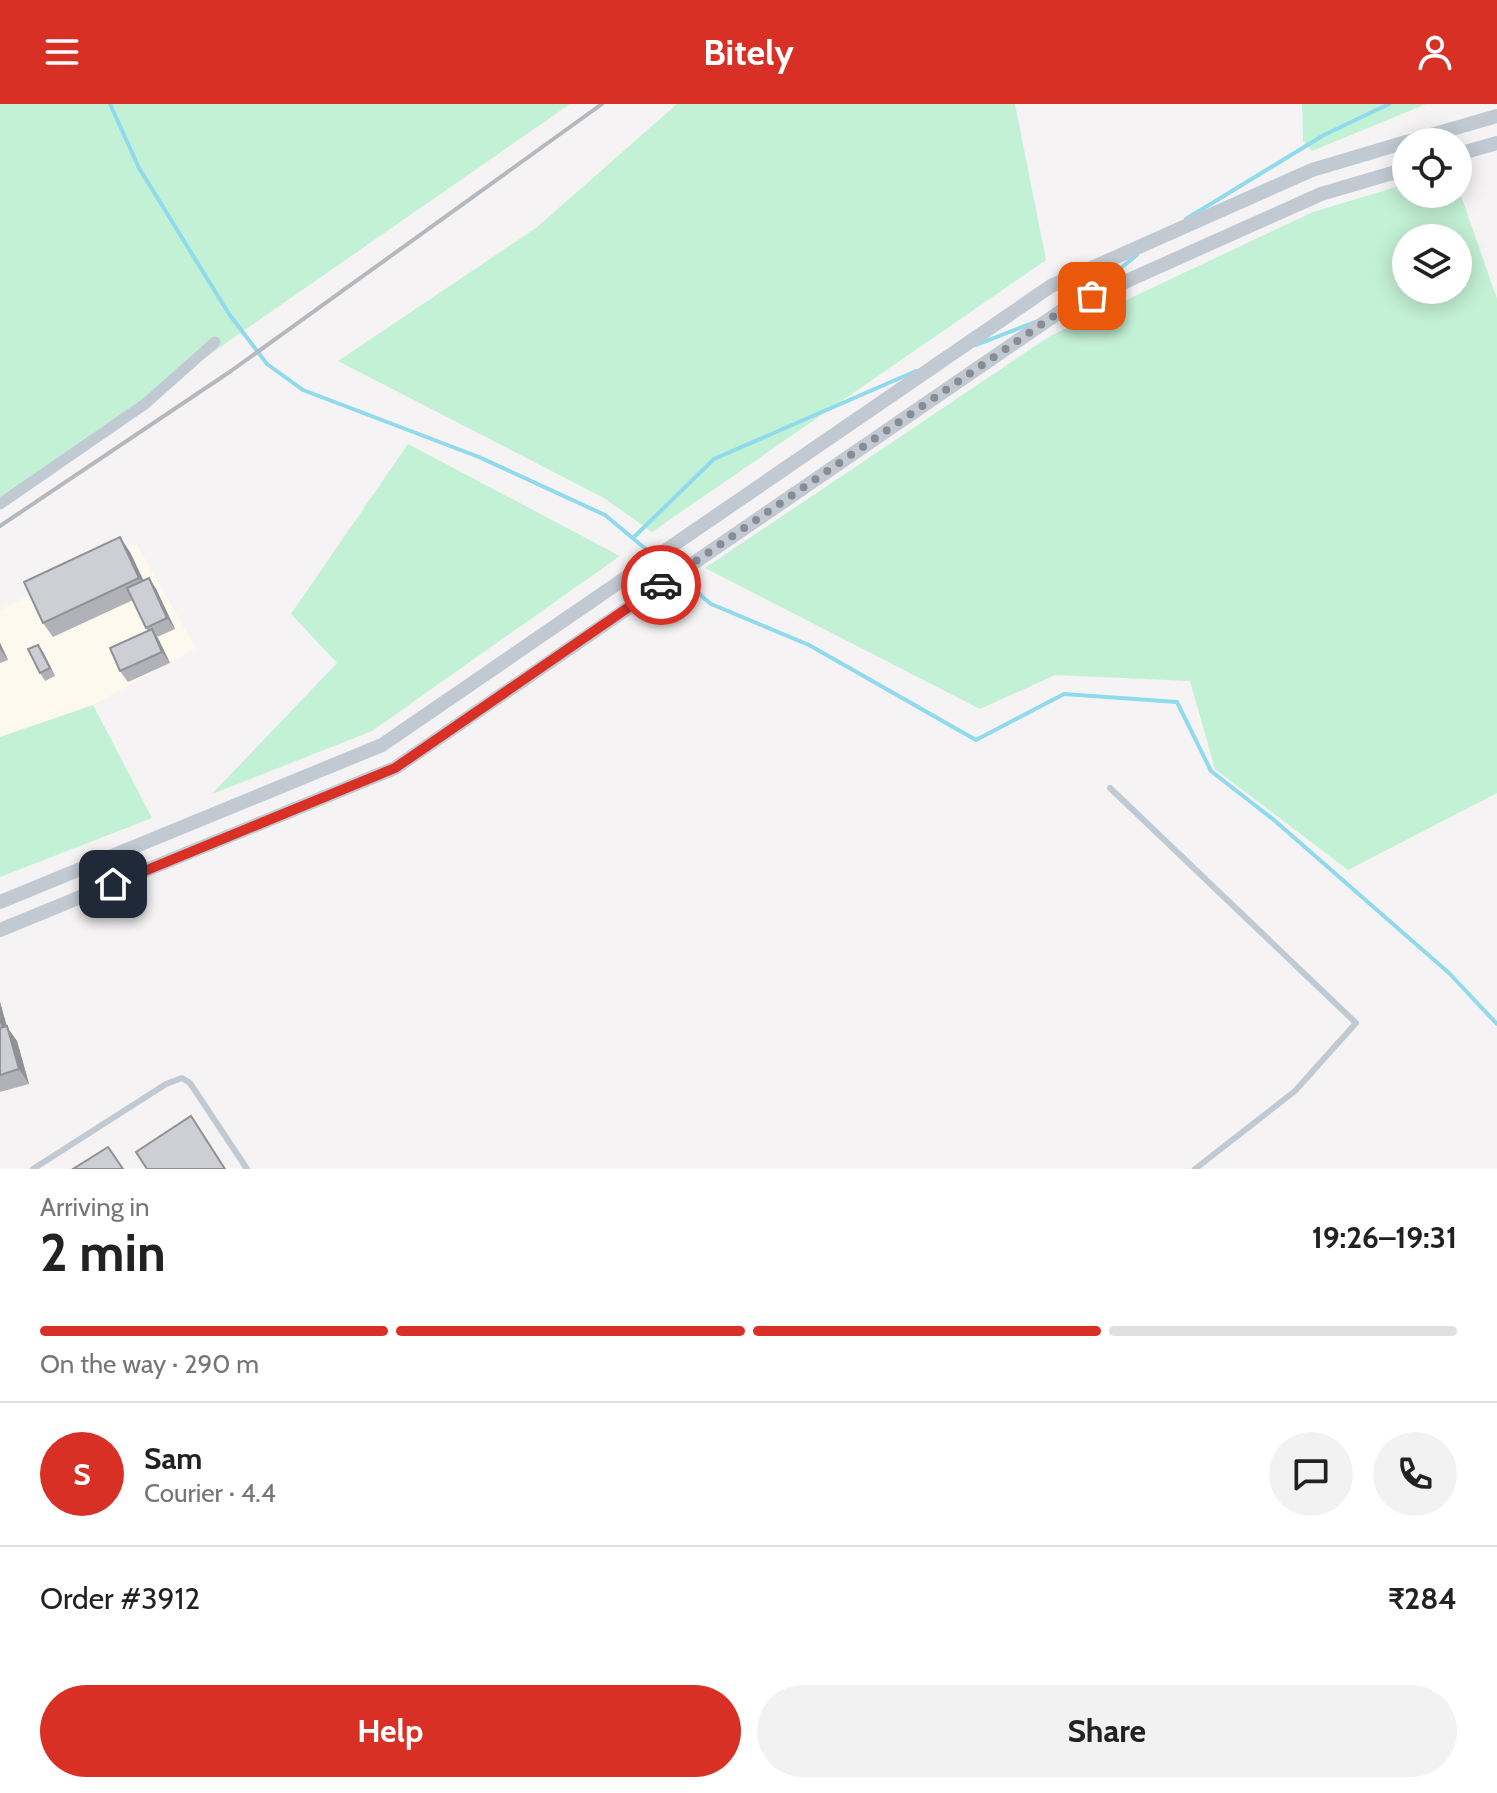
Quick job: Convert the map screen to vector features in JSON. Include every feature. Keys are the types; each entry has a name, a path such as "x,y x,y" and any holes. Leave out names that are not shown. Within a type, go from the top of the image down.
{"street":[{"path":"1455,128 1497,116"},
{"path":"0,902 382,745 1051,286 1312,170 1392,146"},
{"path":"1472,151 1496,146"},
{"path":"0,930 395,768 1064,309 1321,194 1392,173"},
{"path":"0,504 145,404 215,342"}],"lane":[{"path":"1110,788 1356,1023 1295,1091 1195,1169"},
{"path":"33,1169 166,1084 182,1078 190,1083 247,1169"}],"shaded area":[{"path":"136,543 196,648 93,705 0,737 0,610"}],"green space":[{"path":"0,104 570,104 0,500"},
{"path":"677,104 1015,104 1046,260 652,532 604,498 338,361 536,228"},
{"path":"1302,104 1426,104 1312,151 1303,141"},
{"path":"1392,188 1392,208 1465,208 1471,224 1392,224 1392,304 1472,304 1472,227 1497,299 1497,793 1348,870 1215,769 1190,681 1055,675 980,709 705,568 1050,336 1313,212"},
{"path":"408,444 620,556 372,731 212,794 337,663 291,614"},
{"path":"93,705 152,818 0,877 0,737"}],"building":[{"path":"120,537 139,578 43,623 24,582"},
{"path":"149,578 167,618 146,628 127,588"},
{"path":"152,629 162,652 120,671 110,648"},
{"path":"38,645 50,668 40,673 28,649"},
{"path":"7,1026 19,1069 0,1075 0,1028"},
{"path":"191,1116 225,1169 147,1169 136,1152"},
{"path":"108,1147 123,1169 73,1169"}],"waterway":[{"path":"110,104 139,168 229,314 267,364 303,390 479,457 605,515 653,555"},
{"path":"1186,219 1324,135 1389,104"},
{"path":"1097,287 1137,255"},
{"path":"976,345 1035,322"},
{"path":"633,538 714,459 916,371"},
{"path":"660,561 711,604 809,645 976,740 1064,694 1177,702 1211,771 1274,820 1449,973 1497,1024"}],"railway":[{"path":"0,526 231,371 602,104"}],"way so far":[{"path":"661,585 1064,309 1092,296"}],"route":[{"path":"113,884 395,768 661,585"}]}
